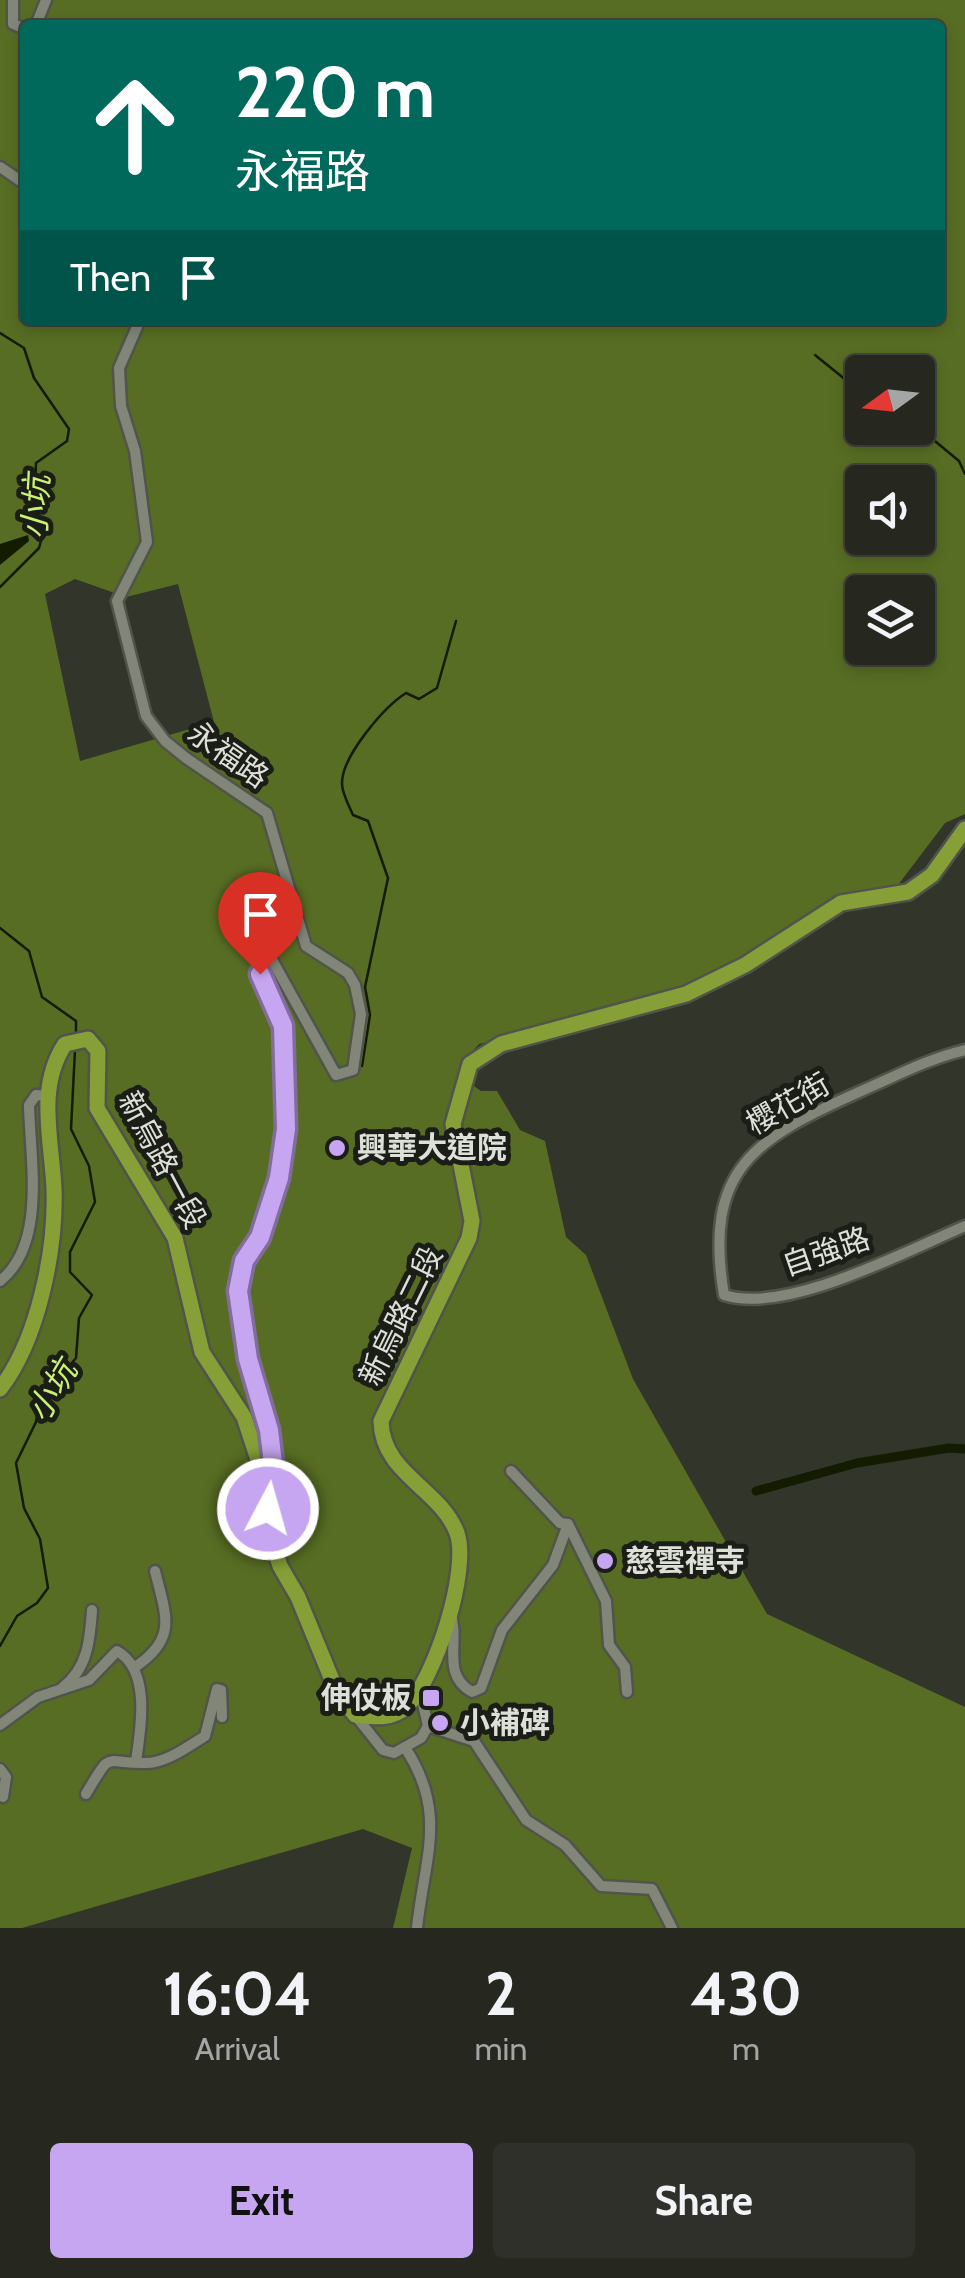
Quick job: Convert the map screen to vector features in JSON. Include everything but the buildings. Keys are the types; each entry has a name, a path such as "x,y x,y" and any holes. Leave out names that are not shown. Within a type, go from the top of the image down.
{"main road":[{"name":"新烏路二段","path":"420,1690 450,1611 462,1562 450,1519 391,1458 381,1438 381,1421 469,1238 472,1222 453,1124 470,1064 501,1044 686,994 745,965 841,904 908,892 932,875 965,829"},
{"name":"新烏路一段","path":"0,1389 35,1330 52,1228 48,1096 65,1044 88,1039 98,1051 96,1108 175,1238 202,1352 244,1416 265,1481 271,1537 280,1566 298,1597 337,1692 355,1715"},
{"path":"355,1715 390,1716 405,1708 420,1690"}],"street":[{"path":"13,0 13,24 20,27"},
{"name":"永福路","path":"138,325 119,368 121,406 135,450 147,542 117,601 146,716 175,750 267,814 306,946 348,974 361,1014 353,1070 336,1075 272,958 258,962 286,1043 282,1165 260,1237 244,1261 238,1291 248,1359 269,1430 274,1472 265,1481"},
{"name":"櫻花街","path":"720,1270 717,1244 727,1194 753,1150 796,1120 918,1064 965,1050"},
{"path":"0,1282 13,1271 32,1200 29,1106 36,1095 48,1096"},
{"name":"自強路","path":"720,1270 724,1295 737,1300 796,1292 965,1226"},
{"path":"511,1471 560,1523 568,1524"},
{"path":"450,1611 456,1627 453,1670 460,1685 472,1692 481,1688 508,1617 530,1598 553,1564 568,1524"},
{"path":"568,1524 606,1601 609,1645 625,1668 626,1692"},
{"path":"135,1667 155,1653 164,1636 167,1618 154,1572"},
{"path":"59,1690 76,1677 90,1644 92,1610"},
{"path":"0,1724 15,1710 89,1680 117,1652 135,1667 140,1704 136,1761"},
{"path":"86,1794 104,1762 113,1758 148,1763 205,1736 217,1688 222,1690 222,1717"},
{"path":"420,1690 428,1726"},
{"path":"355,1715 383,1750 406,1749 428,1726"},
{"path":"428,1726 474,1741 526,1820 566,1845 601,1886 652,1888 672,1928"},
{"path":"406,1749 420,1771 431,1808 432,1846 417,1928"},
{"path":"0,1770 6,1776 3,1797"}],"green space":[{"path":"0,0 965,0 965,814 945,823 898,885 841,894 732,965 688,985 553,1028 479,1044 464,1060 461,1077 481,1091 497,1091 520,1130 545,1141 566,1237 586,1255 633,1379 767,1614 965,1707 965,1928 393,1928 412,1848 363,1829 22,1928 0,1928","holes":["75,579 126,597 178,584 214,722 80,761 45,594"]}],"shaded area":[{"path":"28,535 29,541 0,565 0,544"}],"waterway":[{"name":"小坑","path":"0,333 24,348 34,378 69,429 67,441 36,463 34,516 42,537 39,548 0,587"},
{"path":"815,355 845,379"},
{"path":"935,441 959,461 965,474"},
{"path":"362,1066 370,1015 365,987 388,878 368,821 353,815 346,799 342,788 344,773 365,734 397,700 406,693 419,699 437,688 456,621"},
{"name":"小坑","path":"0,928 29,951 42,997 76,1021 76,1037"},
{"name":"小坑","path":"0,1646 17,1616 37,1603 48,1588 40,1539 24,1508 16,1463 36,1422 39,1402 76,1358 79,1318 92,1295 70,1272 70,1252 95,1202 89,1166 71,1129 75,1050"},
{"path":"756,1491 857,1463 949,1448 965,1449"}],"place":[{"name":"興華大道院","path":"337,1148"},
{"name":"慈雲禪寺","path":"605,1561"},
{"name":"伸仗板","path":"431,1698"},
{"name":"小補碑","path":"440,1723"}],"route":[{"path":"260,974 283,1026 286,1043 286,1129 279,1178 260,1237 244,1261 238,1291 248,1359 269,1430 274,1472 265,1481 268,1509"}]}
